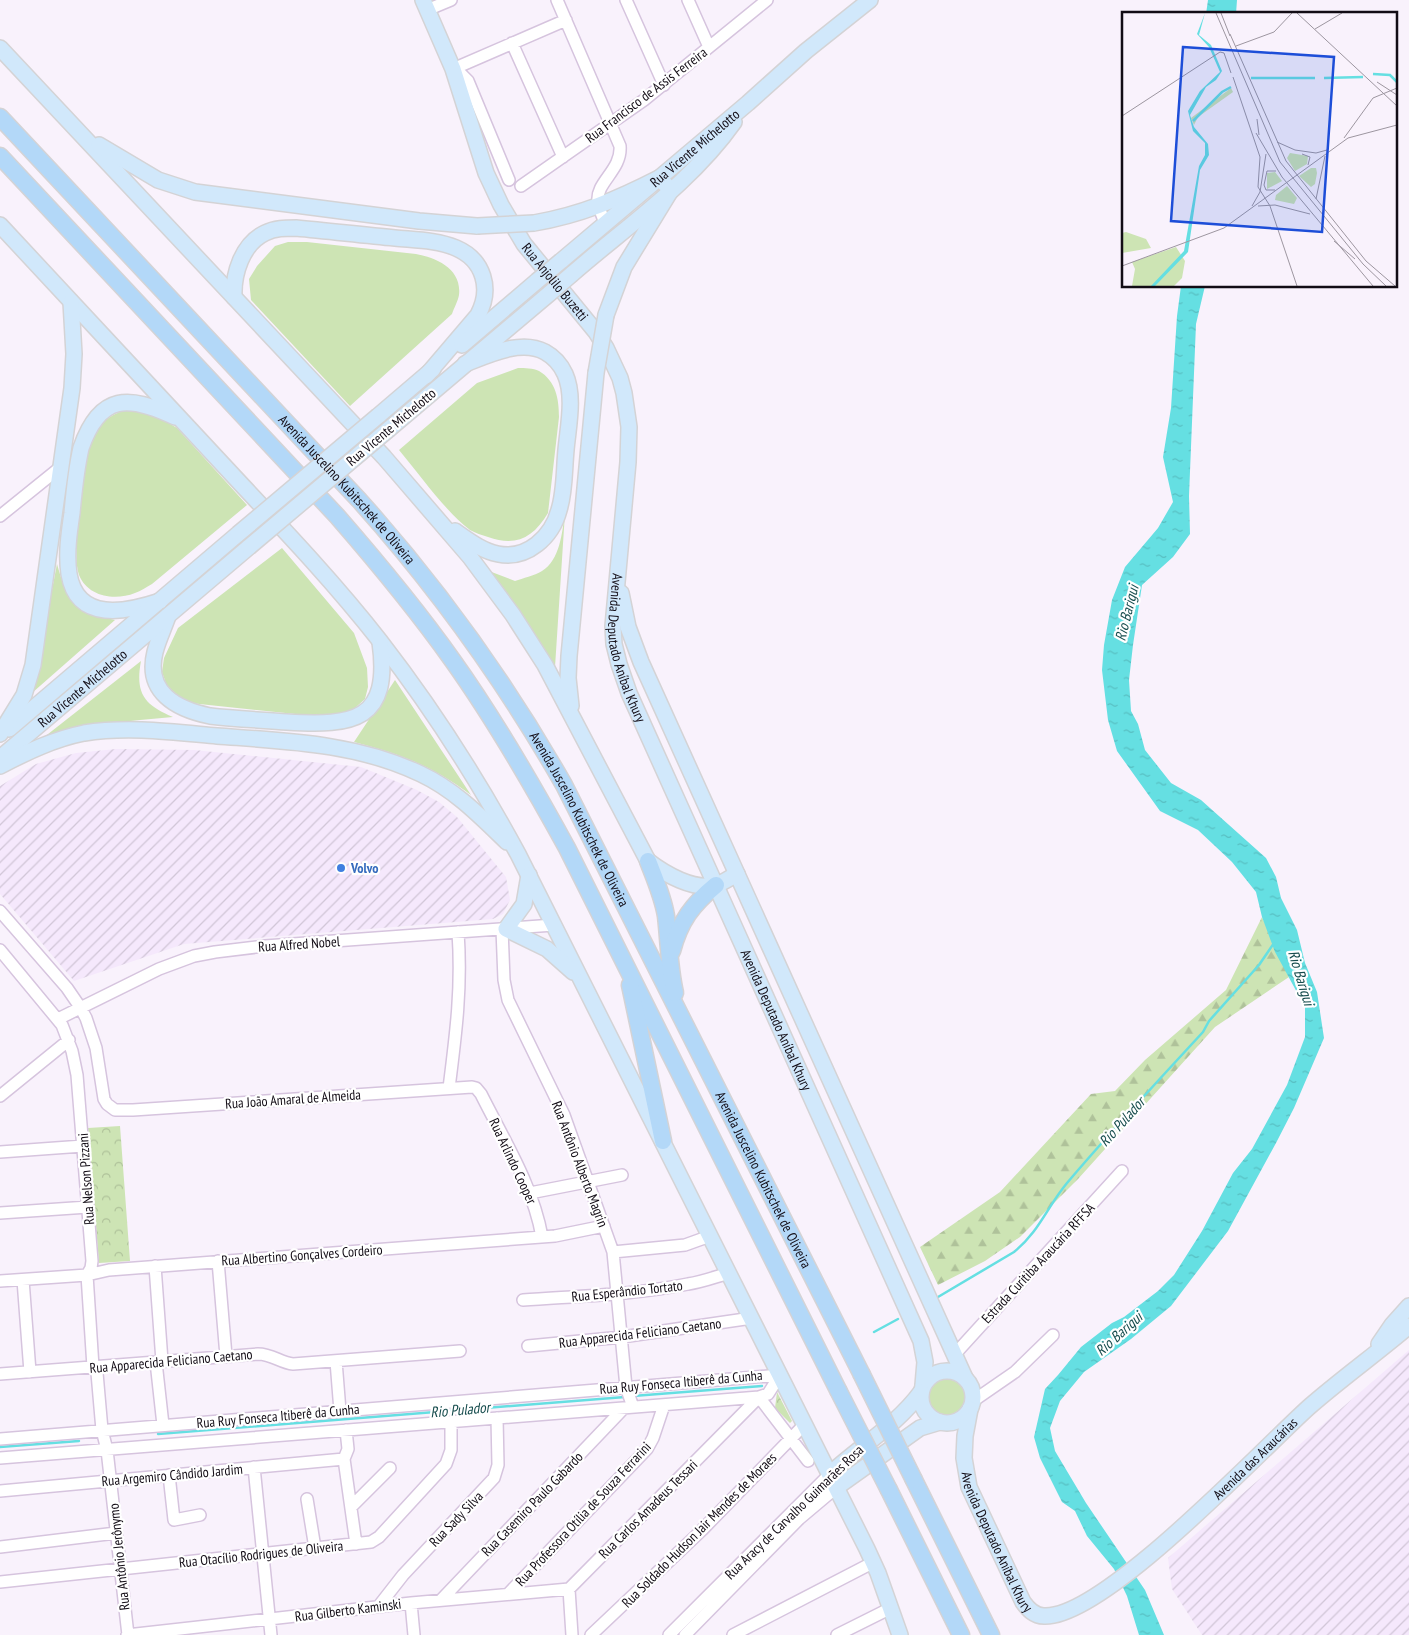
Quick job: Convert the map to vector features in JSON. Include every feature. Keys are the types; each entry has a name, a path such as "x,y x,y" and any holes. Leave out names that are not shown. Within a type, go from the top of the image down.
{"highway":[{"name":"Avenida Juscelino Kubitschek de Oliveira","path":"0,117 387,531 446,605 497,677 547,755 596,846 991,1635"},
{"name":"Avenida Juscelino Kubitschek de Oliveira","path":"0,156 369,553 429,628 477,696 528,778 567,848 961,1635"},
{"path":"648,861 666,914 671,973 680,1014"},
{"path":"671,973 675,940 686,915 699,899 716,885"},
{"path":"625,961 663,1141"}],"main road":[{"name":"Rua Vicente Michelotto","path":"0,735 748,103 806,51 870,0"},
{"name":"Rua Anjolilo Buzetti","path":"425,5 453,69 486,173 504,212 529,250 596,332 620,378 627,410 629,444 618,574"},
{"path":"0,48 384,457 470,557 518,622 546,665 648,861 666,873 686,882 700,885 716,885 737,874"},
{"name":"Rua Vicente Michelotto","path":"0,758 671,190 718,145 748,103"},
{"path":"81,134 150,176 195,192 419,221 477,226 534,223 571,216 599,206 659,178 671,190 624,267 606,315 596,373 569,656 568,678 572,715"},
{"path":"0,225 335,586 380,640 459,752 492,806 518,854 874,1562 900,1635"},
{"path":"234,297 237,272 244,254 265,232 285,228 432,242 457,249 468,255 481,272 485,294 484,305 478,315 426,376"},
{"path":"214,275 226,276 237,272"},
{"path":"0,735 24,695 33,664 62,466 73,372 71,302"},
{"path":"439,520 474,544 487,550 498,554 519,554 538,545 550,531 556,520 561,501 569,399 565,375 560,366 544,351 524,348 504,351 465,364"},
{"path":"160,601 124,611 100,610 80,598 74,588 69,576 68,545 78,460 85,436 92,424 99,415 120,403 142,404 184,422"},
{"name":"Avenida Deputado Aníbal Khury","path":"618,574 623,607 634,646 965,1378"},
{"name":"Avenida Deputado Aníbal Khury","path":"618,574 613,626 614,644 629,693 921,1341 925,1362 922,1389"},
{"path":"168,616 155,652 153,672 156,681 160,689 174,704 196,713 210,716 312,723 330,723 351,719 369,708 375,701 378,693 382,669 380,640"},
{"path":"0,766 29,751 65,738 120,730 160,731 324,745 372,756 400,765 442,785 471,807 518,854"},
{"path":"529,876 524,904 518,914 504,929 547,949 582,981"},
{"name":"Avenida das Araucárias","path":"1372,1356 1392,1325 1409,1306"},
{"name":"Avenida das Araucárias","path":"1042,1616 1050,1616 1066,1611 1117,1582 1140,1564 1175,1534 1313,1403 1409,1326"},
{"path":"950,1370 965,1378 973,1392 972,1405 960,1420 942,1422 932,1419 922,1407 922,1389 934,1373 950,1370"},
{"name":"Rua Aracy de Carvalho Guimarães Rosa","path":"833,1480 854,1452 909,1408 922,1389"},
{"name":"Avenida Deputado Aníbal Khury","path":"972,1405 965,1436 964,1458 966,1475 973,1497 1023,1602 1028,1609 1042,1616"},
{"name":"Avenida Deputado Aníbal Khury","path":"942,1422 954,1433 964,1458"},
{"name":"Rua Aracy de Carvalho Guimarães Rosa","path":"833,1480 920,1428 942,1422"}],"street":[{"path":"425,5 451,0"},
{"path":"557,0 620,146 620,158 600,190 598,200 605,224"},
{"path":"626,0 664,85"},
{"path":"688,0 709,47"},
{"name":"Rua Francisco de Assis Ferreira","path":"521,186 612,124 664,85 762,2"},
{"path":"453,69 566,20"},
{"path":"512,43 563,157"},
{"path":"453,69 468,81 509,180"},
{"path":"0,516 62,466"},
{"path":"0,910 67,988 80,1007"},
{"name":"Rua Alfred Nobel","path":"58,1019 159,969 194,956 215,952 264,946 554,925"},
{"name":"Rua Antônio Alberto Magrin","path":"504,929 504,980 508,1000 564,1115 613,1252 629,1408"},
{"path":"449,1088 459,1003 460,962 458,932"},
{"name":"Rua Nelson Pizzani","path":"0,950 58,1019 68,1040 77,1075 92,1261 87,1275 93,1367 97,1373 102,1430 107,1450"},
{"name":"Rua João Amaral de Almeida","path":"80,1007 86,1018 96,1048 104,1099 110,1108 115,1110 449,1088 476,1088"},
{"path":"0,1096 68,1040"},
{"name":"Rua Arlindo Cooper","path":"476,1088 481,1094 530,1193 537,1211 542,1237"},
{"path":"0,1152 83,1146"},
{"name":"Estrada Curitiba Araucária RFFSA","path":"954,1354 1122,1171"},
{"path":"530,1193 622,1175"},
{"path":"0,1213 88,1207"},
{"name":"Rua Albertino Gonçalves Cordeiro","path":"0,1281 87,1275 108,1270 155,1266 542,1237 604,1226"},
{"path":"613,1252 685,1244 710,1236"},
{"path":"218,1261 226,1356"},
{"path":"155,1266 163,1425"},
{"name":"Rua Esperândio Tortato","path":"523,1300 618,1294 688,1284 729,1273"},
{"path":"23,1280 30,1372"},
{"name":"Rua Apparecida Feliciano Caetano","path":"528,1346 622,1337 752,1318"},
{"path":"972,1405 1015,1372 1053,1335"},
{"name":"Rua Apparecida Feliciano Caetano","path":"0,1374 263,1354 293,1364 460,1351"},
{"path":"336,1361 340,1410"},
{"name":"Rua Ruy Fonseca Itiberê da Cunha","path":"0,1438 780,1374"},
{"name":"Rua Ruy Fonseca Itiberê da Cunha","path":"0,1458 760,1397 768,1394 780,1374"},
{"path":"760,1397 808,1462"},
{"name":"Rua Carlos Amadeus Tessari","path":"569,1589 760,1397"},
{"name":"Rua Professora Otília de Souza Ferrarini","path":"509,1593 647,1449 653,1438 664,1405"},
{"name":"Rua Casemiro Paulo Gabardo","path":"441,1600 629,1408"},
{"name":"Rua Sady Silva","path":"378,1607 398,1581 494,1478 498,1465 497,1418"},
{"name":"Rua Otacílio Rodrigues de Oliveira","path":"0,1582 371,1542 379,1537 446,1464 451,1450 450,1422"},
{"name":"Rua Soldado Hudson Jair Mendes de Moraes","path":"591,1635 686,1546 805,1424"},
{"path":"346,1430 348,1449 344,1459 356,1544"},
{"name":"Rua Antônio Jerônymo","path":"107,1450 128,1635"},
{"name":"Rua Argemiro Cândido Jardim","path":"0,1491 344,1459"},
{"path":"254,1467 271,1635"},
{"path":"351,1507 390,1468"},
{"path":"169,1475 174,1520 200,1515"},
{"name":"Rua Aracy de Carvalho Guimarães Rosa","path":"669,1635 833,1480"},
{"name":"Rua Aracy de Carvalho Guimarães Rosa","path":"685,1635 799,1520 833,1480"},
{"path":"307,1498 315,1548"},
{"path":"0,1547 116,1532"},
{"path":"733,1635 874,1562"},
{"path":"569,1589 572,1635"},
{"name":"Rua Gilberto Kaminski","path":"128,1635 411,1603 569,1589"},
{"path":"411,1603 414,1635"},
{"path":"837,1635 891,1608"}],"shaded area":[{"path":"116,749 194,750 361,767 417,790 439,802 457,817 506,877 510,900 503,914 493,919 184,944 74,981 0,894 0,786 36,764 76,753"},
{"path":"1409,1350 1409,1635 1202,1635 1172,1589 1168,1558"}],"green space":[{"path":"288,242 307,242 416,254 432,258 447,266 457,278 459,286 458,300 452,314 350,406 251,300 249,279 257,266 275,246"},
{"path":"518,368 537,370 545,375 553,385 557,397 559,417 548,513 530,534 523,538 507,541 498,540 470,530 442,503 399,450 477,383"},
{"path":"125,410 141,411 159,417 177,428 247,505 152,584 137,592 119,597 111,597 95,592 83,582 77,568 76,550 85,453 91,438 101,424"},
{"path":"565,513 555,667 489,571 515,581 542,571 553,560 556,553"},
{"path":"282,548 354,633 367,668 368,687 365,699 355,708 341,716 324,717 190,703 176,697 168,689 162,672 164,658 178,628"},
{"path":"57,564 65,588 75,603 91,613 115,620 32,693"},
{"path":"141,661 139,682 144,696 155,708 173,717 91,726 43,738"},
{"path":"395,680 471,795 443,776 416,762 387,751 354,742"},
{"path":"1262,917 1289,977 1215,1027 1078,1179 1020,1237 985,1261 938,1285 920,1247 1000,1192 1091,1094 1115,1091 1145,1060 1226,990"},
{"path":"120,1126 130,1261 99,1263 88,1128"},
{"path":"943,1377 951,1377 958,1380 964,1386 967,1397 964,1408 958,1414 951,1417 943,1417 936,1414 930,1408 927,1401 927,1393 930,1386 936,1380"},
{"path":"777,1392 792,1421 790,1423 775,1408"}],"water":[{"path":"1208,0 1237,0 1236,12 1206,12"},
{"name":"Rio Barigui","path":"1181,288 1205,288 1196,324 1189,496 1190,534 1173,557 1142,585 1129,680 1131,711 1138,724 1145,750 1171,783 1201,800 1266,858 1276,877 1281,898 1297,930 1305,963 1317,992 1324,1038 1294,1108 1228,1231 1171,1306 1131,1339 1084,1372 1060,1401 1050,1428 1055,1451 1086,1503 1145,1590 1164,1635 1139,1635 1127,1596 1114,1569 1087,1536 1075,1511 1062,1502 1040,1458 1034,1437 1045,1389 1081,1347 1158,1291 1174,1275 1202,1231 1233,1173 1252,1149 1287,1085 1305,1037 1305,1007 1275,952 1262,917 1256,892 1232,862 1198,830 1160,811 1117,751 1108,720 1102,670 1104,645 1112,600 1125,567 1158,528 1173,502 1163,457 1171,408"}],"waterway":[{"name":"Rio Pulador","path":"938,1297 1014,1252 1023,1244 1067,1183 1203,1032 1209,1021 1259,965 1274,943"},
{"name":"Rio Pulador","path":"874,1332 898,1319"},
{"name":"Rio Pulador","path":"633,1396 762,1386"},
{"name":"Rio Pulador","path":"158,1434 625,1397"},
{"name":"Rio Pulador","path":"0,1447 79,1441"}],"place":[{"name":"Volvo","path":"341,868"}]}
